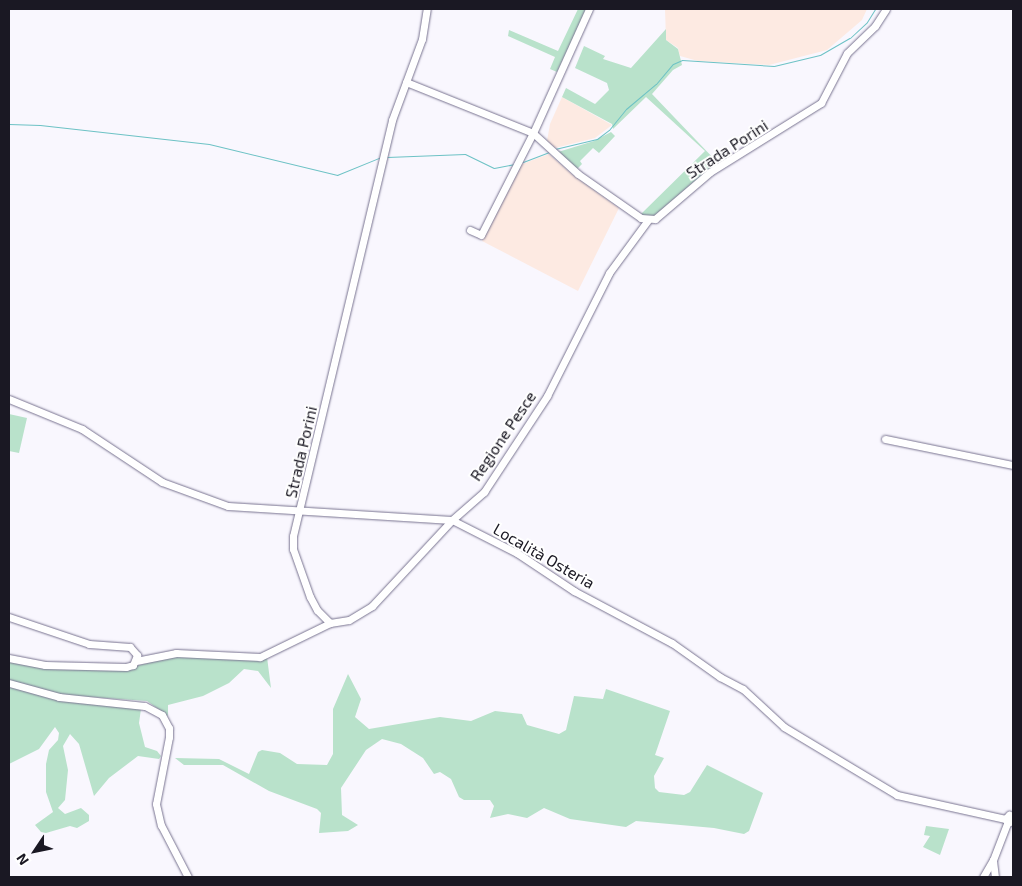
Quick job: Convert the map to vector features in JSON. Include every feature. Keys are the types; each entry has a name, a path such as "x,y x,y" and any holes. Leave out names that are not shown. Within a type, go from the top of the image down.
{"street":[{"name":"Strada Porini","path":"330,624 317,610 293,549 385,157 406,82 422,39 427,9"},
{"path":"470,230 481,235 533,133 589,9"},
{"name":"Strada Porini","path":"648,220 655,219 724,163 750,150 821,103 847,53 875,26 886,9"},
{"path":"406,82 533,133 578,174 641,218 648,220"},
{"name":"Regione Pesce","path":"330,624 349,620 372,606 452,520 484,492 533,419 578,339 609,272 648,220"},
{"name":"Località Osteria","path":"9,399 82,429 162,482 228,506 452,520 517,553 574,591 672,643 720,678 743,688 784,727 897,795 1010,818 993,860 983,877"},
{"path":"886,439 1013,465"},
{"path":"9,617 89,644 130,647 137,655 136,661"},
{"path":"9,658 45,665 126,667 136,661 176,653 260,657 330,624"},
{"path":"9,683 59,697 145,706 162,715 169,728 169,736 156,804 161,825 188,877"},
{"name":"Località Osteria","path":"993,860 995,877"}],"shaded area":[{"path":"665,9 867,9 862,20 827,50 769,65 698,61 680,56 678,48 666,40"},
{"path":"562,97 612,125 595,138 555,148 547,141 550,124"},
{"path":"549,154 574,176 619,208 578,291 482,241 522,164"}],"green space":[{"path":"578,9 587,9 557,72 550,69 555,57 508,36 509,30 558,51"},
{"path":"666,29 666,40 678,49 682,65 673,70 652,94 717,162 654,216 644,216 641,214 705,151 646,97 613,129 612,124 562,97 566,88 595,104 609,90 607,83 575,68 584,46 605,56 603,59 631,68"},
{"path":"611,132 615,136 599,153 593,148 580,161 582,164 577,169 558,152 594,141"},
{"path":"9,414 27,418 19,453 9,451"},
{"path":"178,655 244,660 267,657 271,688 258,671 244,669 229,683 203,696 168,705 168,716 147,701 61,695 9,680 9,660 136,666"},
{"path":"348,674 361,699 355,717 369,729 440,717 471,721 495,711 522,714 527,725 559,734 566,730 574,696 603,699 606,689 670,711 655,755 664,758 654,776 655,788 659,792 684,795 690,792 707,765 763,793 749,831 744,834 714,828 636,821 626,827 570,819 544,808 527,818 508,814 490,818 494,806 490,800 464,800 459,797 451,779 440,772 434,774 423,758 401,744 382,739 366,750 341,788 342,815 358,825 348,831 319,833 321,813 317,809 269,791 223,765 184,765 175,758 219,759 249,774 258,752 262,750 280,753 297,764 327,765 333,754 333,709"},
{"path":"9,685 59,700 141,709 139,723 145,747 157,751 161,756 159,759 138,756 109,778 94,796 79,744 70,734 63,746 68,770 65,800 58,808 65,814 81,808 89,815 89,821 77,828 70,826 46,833 41,832 35,825 53,812 46,792 46,764 49,750 58,740 59,733 55,727 39,749 9,764"},
{"path":"926,826 949,829 940,855 923,847 930,836 924,835"}],"waterway":[{"path":"555,149 597,139 609,130 626,109 656,84 673,64 682,60 774,66 820,55 850,38 867,22 875,9"},
{"path":"9,124 40,125 209,144 337,175 381,157"},
{"path":"523,162 549,152"},
{"path":"387,157 465,154 494,168 514,164"}]}
